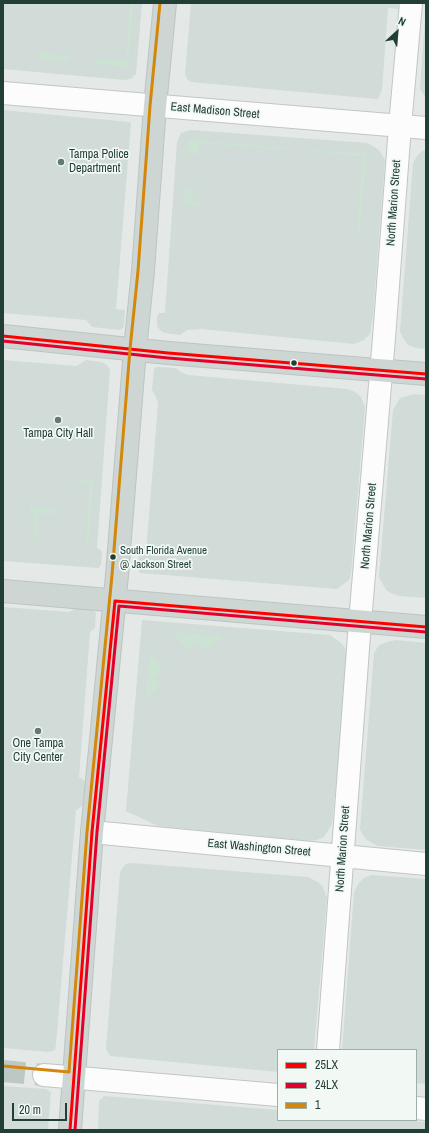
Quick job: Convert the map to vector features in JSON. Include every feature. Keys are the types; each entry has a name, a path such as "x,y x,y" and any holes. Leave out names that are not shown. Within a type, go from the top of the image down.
{"main road":[{"path":"70,1130 92,832 115,601 135,349 143,271 155,106 165,3"},
{"path":"3,336 426,374"},
{"path":"3,591 426,627"}],"street":[{"name":"North Marion Street","path":"328,1049 360,622 365,576 411,3"},
{"name":"East Madison Street","path":"3,93 426,128"},
{"name":"East Washington Street","path":"92,832 426,864"},
{"path":"44,1074 277,1096"}],"shaded area":[{"path":"3,3 142,3 136,74 131,79 124,80 3,69"},
{"path":"191,3 398,3 398,9 388,8 382,90 379,97 377,99 191,82 185,75"},
{"path":"426,5 426,98 420,89"},
{"path":"3,110 131,123 116,309 125,310 124,325 120,330 92,327 86,320 3,313"},
{"path":"191,130 368,143 379,150 385,160 373,315 370,334 364,340 354,344 201,329 187,330 180,335 161,331 157,326 157,318 159,313 165,313 177,143 181,133"},
{"path":"426,150 426,349 408,345 400,331 413,163 422,151"},
{"path":"3,360 77,366 86,360 102,362 107,365 110,370 97,548 102,552 101,564 99,568 3,561"},
{"path":"154,368 176,368 188,375 347,389 355,392 361,397 365,407 351,574 349,580 337,589 140,573 138,569 139,555 146,552 158,404 152,390"},
{"path":"414,394 426,395 426,598 399,596 391,593 386,590 379,577 393,410 400,398"},
{"path":"3,607 69,612 76,608 93,610 96,613 95,628 90,632 79,777 88,783 85,804 76,810 56,1044 55,1050 50,1052 3,1048"},
{"path":"142,620 330,635 341,643 345,648 348,661 332,824 324,837 309,841 158,826 126,811"},
{"path":"396,640 426,643 426,850 378,846 367,840 360,829 374,653 379,645"},
{"path":"132,863 308,877 322,885 327,897 314,1049 277,1049 277,1072 110,1056 106,1049 120,872 126,864"},
{"path":"371,875 426,879 426,1084 417,1083 417,1049 342,1049 354,892 358,884 364,878"},
{"path":"3,1086 46,1089 51,1092 48,1130 3,1130"},
{"path":"104,1096 277,1110 277,1121 426,1122 426,1130 98,1130 99,1101"}],"green space":[{"path":"130,3 133,3 128,67 95,64 95,58 126,60"},
{"path":"39,53 69,56 68,62 39,60"},
{"path":"188,140 288,148 288,150 199,143 198,154 187,153"},
{"path":"311,150 366,154 360,232 357,232 363,156 311,152"},
{"path":"185,188 193,188 192,201 199,201 199,206 184,205"},
{"path":"78,479 93,480 89,543 86,543 90,483 77,482"},
{"path":"30,506 54,508 54,514 39,513 37,538 33,538 35,514 29,514"},
{"path":"172,632 223,636 205,650 198,641 187,650"},
{"path":"150,653 163,670 154,677 161,686 145,699"}],"tunnel":[{"path":"3,1071 44,1075"}],"transit line":[{"name":"1","path":"3,1066 69,1072 87,832 112,575 130,349 138,271 150,106 160,3"},
{"name":"25LX","path":"3,336 168,353 426,374"},
{"name":"24LX","path":"3,341 168,358 426,379"},
{"name":"25LX","path":"70,1130 92,832 115,601 426,627"},
{"name":"24LX","path":"75,1130 97,832 119,606 426,632"}],"place":[{"name":"Tampa Police Department","path":"61,162"},
{"name":"Tampa City Hall","path":"58,420"},
{"name":"South Florida Avenue @ Jackson Street","path":"113,557"},
{"name":"One Tampa City Center","path":"38,731"}]}
